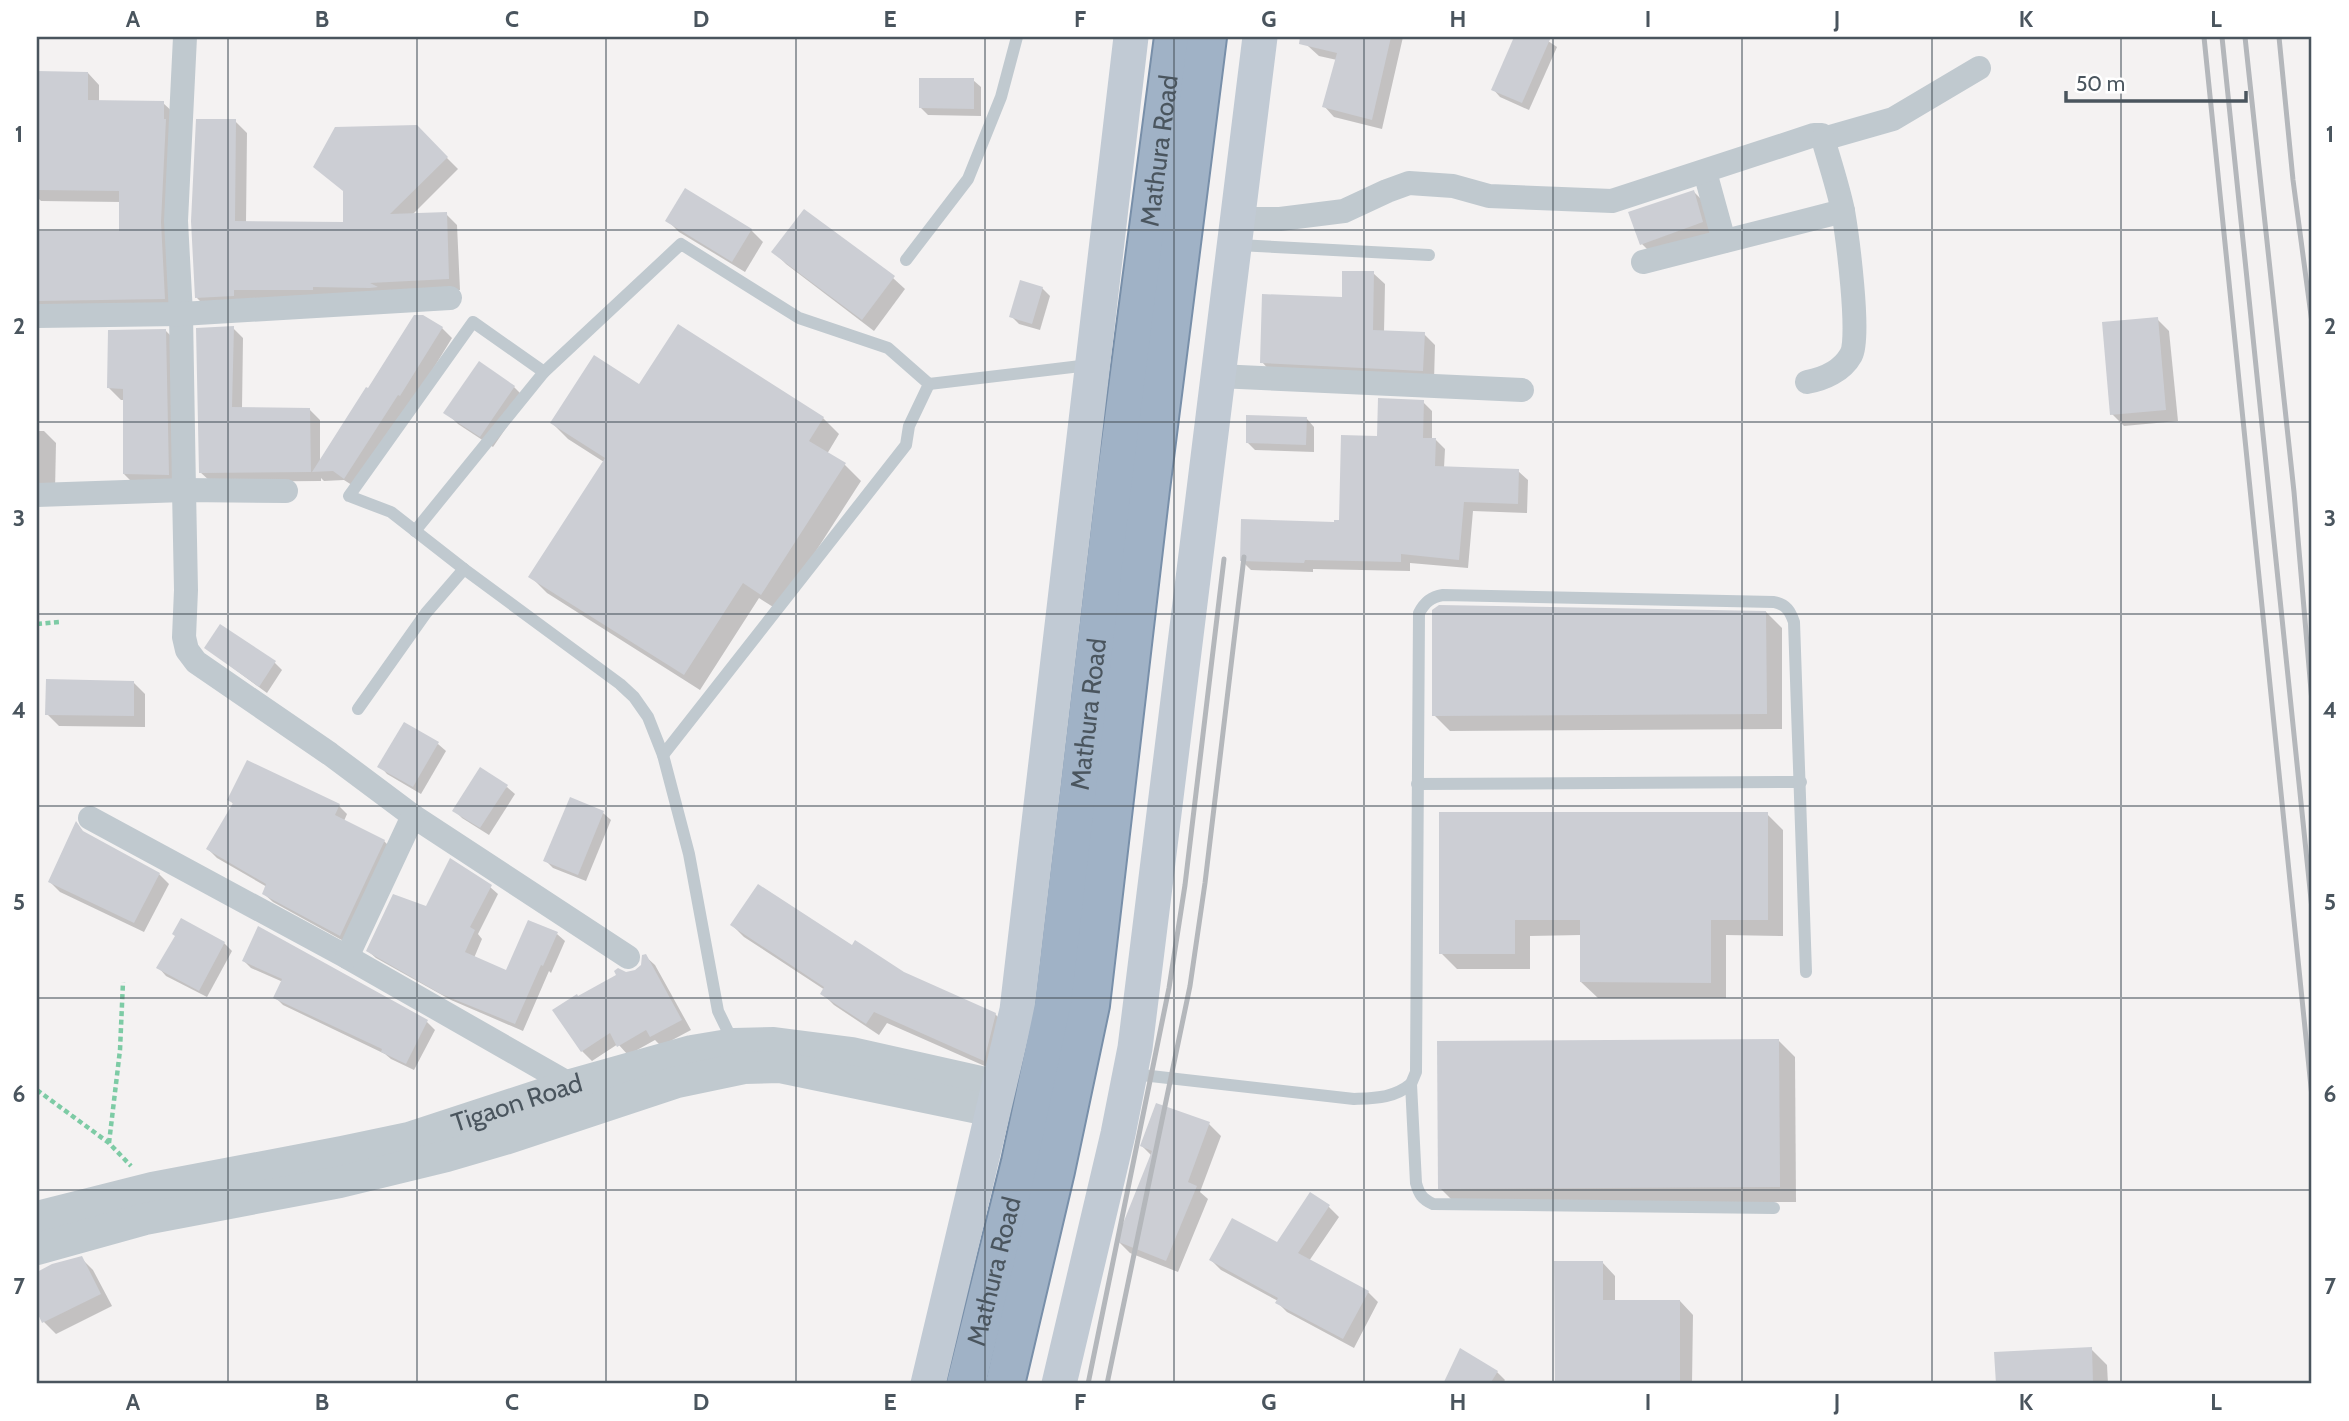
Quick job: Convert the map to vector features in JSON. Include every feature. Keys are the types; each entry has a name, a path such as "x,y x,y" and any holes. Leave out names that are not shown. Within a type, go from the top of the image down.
{"highway":[{"name":"Mathura Road","path":"966,1384 1021,1163 1054,1006 1115,488 1174,37"},
{"name":"Mathura Road","path":"1005,1384 1055,1171 1090,1005 1150,489 1207,37"}],"main road":[{"path":"928,1384 1017,1010 1131,37"},
{"path":"1059,1384 1136,1048 1260,37"}],"street":[{"path":"185,37 176,221 181,314 186,590 184,636 187,650 196,662 330,754 413,816 628,957"},
{"path":"1823,139 1893,119 1979,68"},
{"path":"1236,232 1280,219 1344,211 1409,183 1453,186 1489,196 1612,201 1814,135 1822,135 1843,211 1855,318 1852,354 1835,372 1822,379 1807,382"},
{"path":"1705,172 1724,241"},
{"path":"1643,262 1843,211"},
{"path":"37,316 181,314 450,299"},
{"path":"1218,376 1522,390"},
{"path":"37,495 184,490 286,491"},
{"path":"346,957 413,816"},
{"path":"90,818 346,957 570,1085"},
{"name":"Tigaon Road","path":"37,1249 152,1188 409,1138 570,1085 692,1051 739,1056 780,1067 996,1098"},
{"name":"Tigaon Road","path":"37,1217 106,1214 340,1182 505,1139 677,1082 739,1056"}],"lane":[{"path":"906,260 968,180 1001,97 1017,37"},
{"path":"1236,232 1429,255"},
{"path":"415,531 544,372 681,244 799,318 888,348 929,384 1093,364"},
{"path":"544,372 473,322 349,496 391,512 620,684 634,697 648,717 663,755 689,854 718,1011 739,1056"},
{"path":"663,755 906,445 909,426 929,384"},
{"path":"358,709 426,613 464,569"},
{"path":"1774,1209 1433,1205 1425,1201 1419,1193 1416,1183 1411,1084 1416,1072 1419,613 1425,603 1443,595 1774,602 1784,605 1790,611 1794,622 1806,972"},
{"path":"1417,784 1801,782"},
{"path":"1130,1074 1354,1099 1399,1093 1411,1084"}],"path":[{"path":"37,624 59,622"},
{"path":"109,1143 120,1050 123,982"},
{"path":"37,1090 109,1143 152,1188"}],"building":[{"path":"1300,37 1391,37 1372,120 1322,107 1337,53 1299,44"},
{"path":"1514,37 1551,37 1522,103 1491,90"},
{"path":"37,71 88,72 88,100 164,101 166,119 161,222 165,299 37,301 37,231 119,231 119,191 37,190"},
{"path":"919,78 974,78 974,109 919,108"},
{"path":"196,119 236,119 235,221 343,222 343,191 313,167 335,127 417,125 448,157 390,214 447,212 449,279 370,283 378,287 370,288 234,290 234,296 195,298 191,221"},
{"path":"685,188 752,229 732,262 665,221"},
{"path":"1694,190 1703,222 1640,245 1628,212"},
{"path":"804,209 895,276 862,320 771,252"},
{"path":"1342,271 1374,271 1373,330 1425,332 1423,371 1260,363 1262,294 1342,297"},
{"path":"1020,280 1043,287 1032,324 1009,317"},
{"path":"414,315 423,315 443,327 400,396 398,395 344,479 333,471 312,472 366,387 368,388"},
{"path":"2158,317 2166,410 2110,415 2102,322"},
{"path":"678,324 824,417 809,441 846,463 761,595 743,583 684,675 528,577 605,458 550,423 594,355 639,384"},
{"path":"234,326 232,407 310,408 311,472 199,473 196,328"},
{"path":"166,329 169,475 123,474 123,389 107,388 108,330"},
{"path":"479,361 515,386 480,437 443,413"},
{"path":"1378,398 1424,400 1423,438 1436,438 1435,466 1519,469 1518,504 1464,502 1459,560 1401,554 1401,562 1240,561 1241,519 1339,520 1341,435 1377,436"},
{"path":"1246,415 1307,417 1306,445 1246,443"},
{"path":"1439,605 1766,611 1767,714 1432,716 1432,610"},
{"path":"220,624 276,661 259,687 204,648"},
{"path":"46,679 134,681 134,716 45,715"},
{"path":"404,722 439,742 413,787 377,767"},
{"path":"247,760 340,804 335,815 385,840 340,936 262,894 266,884 206,849 233,803 227,800"},
{"path":"480,767 508,785 480,828 452,811"},
{"path":"570,797 604,811 578,875 543,861"},
{"path":"1439,812 1768,812 1768,920 1711,920 1711,983 1580,982 1580,920 1515,920 1515,954 1439,954"},
{"path":"76,821 83,831 160,873 134,923 48,882"},
{"path":"450,858 492,885 470,927 475,930 465,952 506,970 528,920 558,932 515,1024 441,994 366,951 393,894 426,906"},
{"path":"758,884 852,945 855,940 904,972 996,1013 984,1061 874,1012 866,1024 820,994 824,987 730,925"},
{"path":"181,918 225,942 199,991 156,968 175,936 172,934"},
{"path":"258,926 428,1020 406,1064 381,1052 382,1049 273,998 282,979 242,961"},
{"path":"646,954 682,1020 650,1037 646,1030 617,1047 610,1033 581,1052 552,1010 616,975 614,971 618,968 626,972 635,970 641,965 642,955"},
{"path":"1779,1039 1780,1187 1438,1189 1437,1041"},
{"path":"1156,1103 1210,1122 1188,1182 1197,1186 1166,1261 1116,1241 1152,1151 1140,1146"},
{"path":"1310,1192 1330,1205 1298,1253 1369,1291 1343,1339 1275,1303 1278,1298 1209,1260 1232,1218 1277,1242"},
{"path":"82,1256 101,1294 42,1323 37,1312 37,1272 52,1264"},
{"path":"1554,1261 1603,1261 1603,1300 1680,1300 1680,1384 1555,1384"},
{"path":"2092,1347 2093,1384 1996,1384 1994,1352"},
{"path":"1460,1348 1498,1371 1490,1384 1443,1384"}],"railway":[{"path":"2204,37 2312,1097"},
{"path":"2222,37 2312,909"},
{"path":"2245,37 2294,492 2312,702"},
{"path":"2279,37 2293,180 2312,323"},
{"path":"1107,1384 1190,986 1244,557"},
{"path":"1088,1384 1169,988 1185,885 1224,559"}]}
